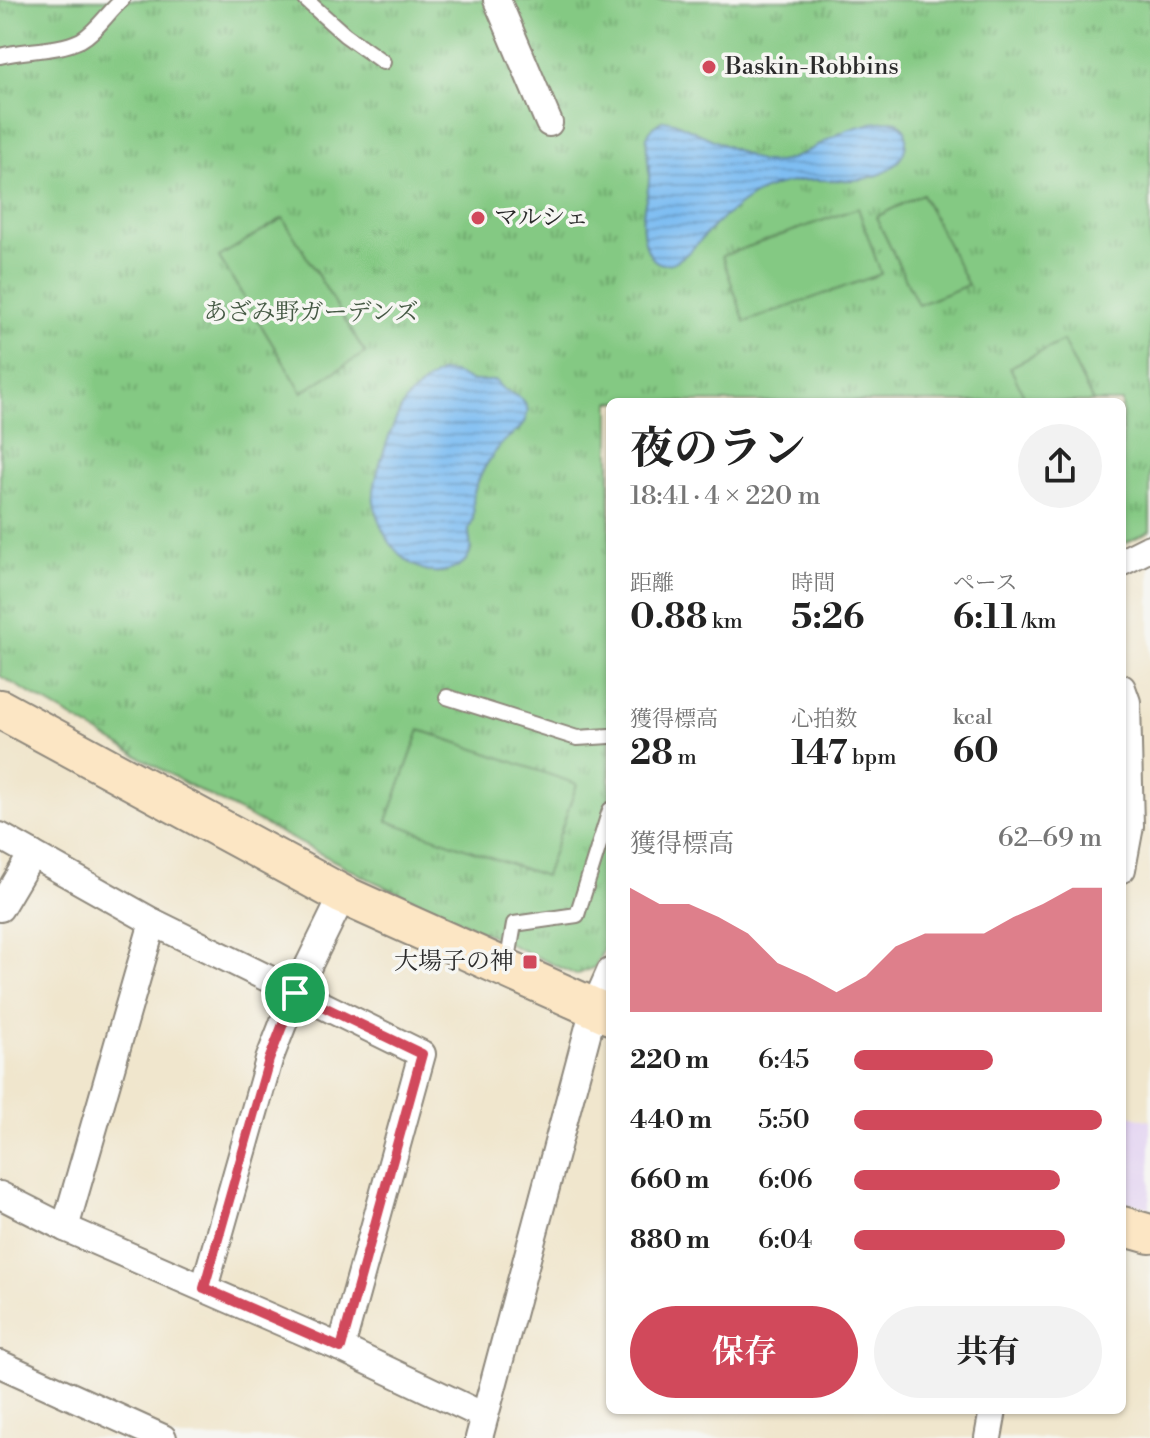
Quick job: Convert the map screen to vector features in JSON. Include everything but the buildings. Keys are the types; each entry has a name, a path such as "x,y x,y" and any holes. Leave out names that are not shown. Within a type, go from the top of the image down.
{"street":[{"path":"497,0 549,123"},
{"path":"1126,560 1150,548"},
{"path":"1126,699 1130,826 1126,848"},
{"path":"0,709 343,895 602,1012"},
{"path":"0,836 153,922 422,1054 341,1348"},
{"path":"0,908 32,854"},
{"path":"204,1288 269,1060 295,993 343,895"},
{"path":"65,1228 153,922"},
{"path":"0,1195 65,1228 341,1348 481,1427 606,992"},
{"path":"1126,1227 1150,1234"},
{"path":"0,1364 163,1438"},
{"path":"988,1438 992,1414"}],"lane":[{"path":"0,56 79,40 122,0"},
{"path":"306,0 345,35 383,62"},
{"path":"447,697 577,738 606,736"},
{"path":"506,969 514,924 577,915 606,823"}],"shaded area":[{"path":"1126,1114 1150,1121 1150,1208 1126,1202"}],"green space":[{"name":"あざみ野ガーデンズ","path":"0,0 1150,0 1150,531 1126,543 1126,398 606,398 606,944 595,967 576,975 371,880 183,782 0,676"},
{"path":"922,194 968,285 918,305 876,217"},
{"path":"858,208 881,274 745,322 722,256"},
{"path":"283,218 365,353 302,392 219,257"},
{"path":"1063,341 1091,398 1025,398 1010,367"},
{"path":"420,730 577,784 545,876 387,821"}],"water":[{"path":"664,120 770,163 803,154 846,130 872,123 899,123 905,132 906,143 898,162 875,176 855,180 796,181 756,194 717,223 687,254 666,264 659,263 649,253 643,221 649,183 647,137"},
{"path":"441,372 454,373 471,381 496,381 521,400 528,410 522,426 499,447 477,483 468,556 455,568 433,572 411,563 393,547 381,526 374,492 384,452 404,404 416,390"}],"place":[{"name":"Baskin-Robbins","path":"709,67"},
{"name":"マルシェ","path":"478,218"},
{"name":"大場子の神","path":"530,962"}],"route":[{"path":"295,993 422,1054 341,1348 204,1288 269,1060 295,993"}]}
